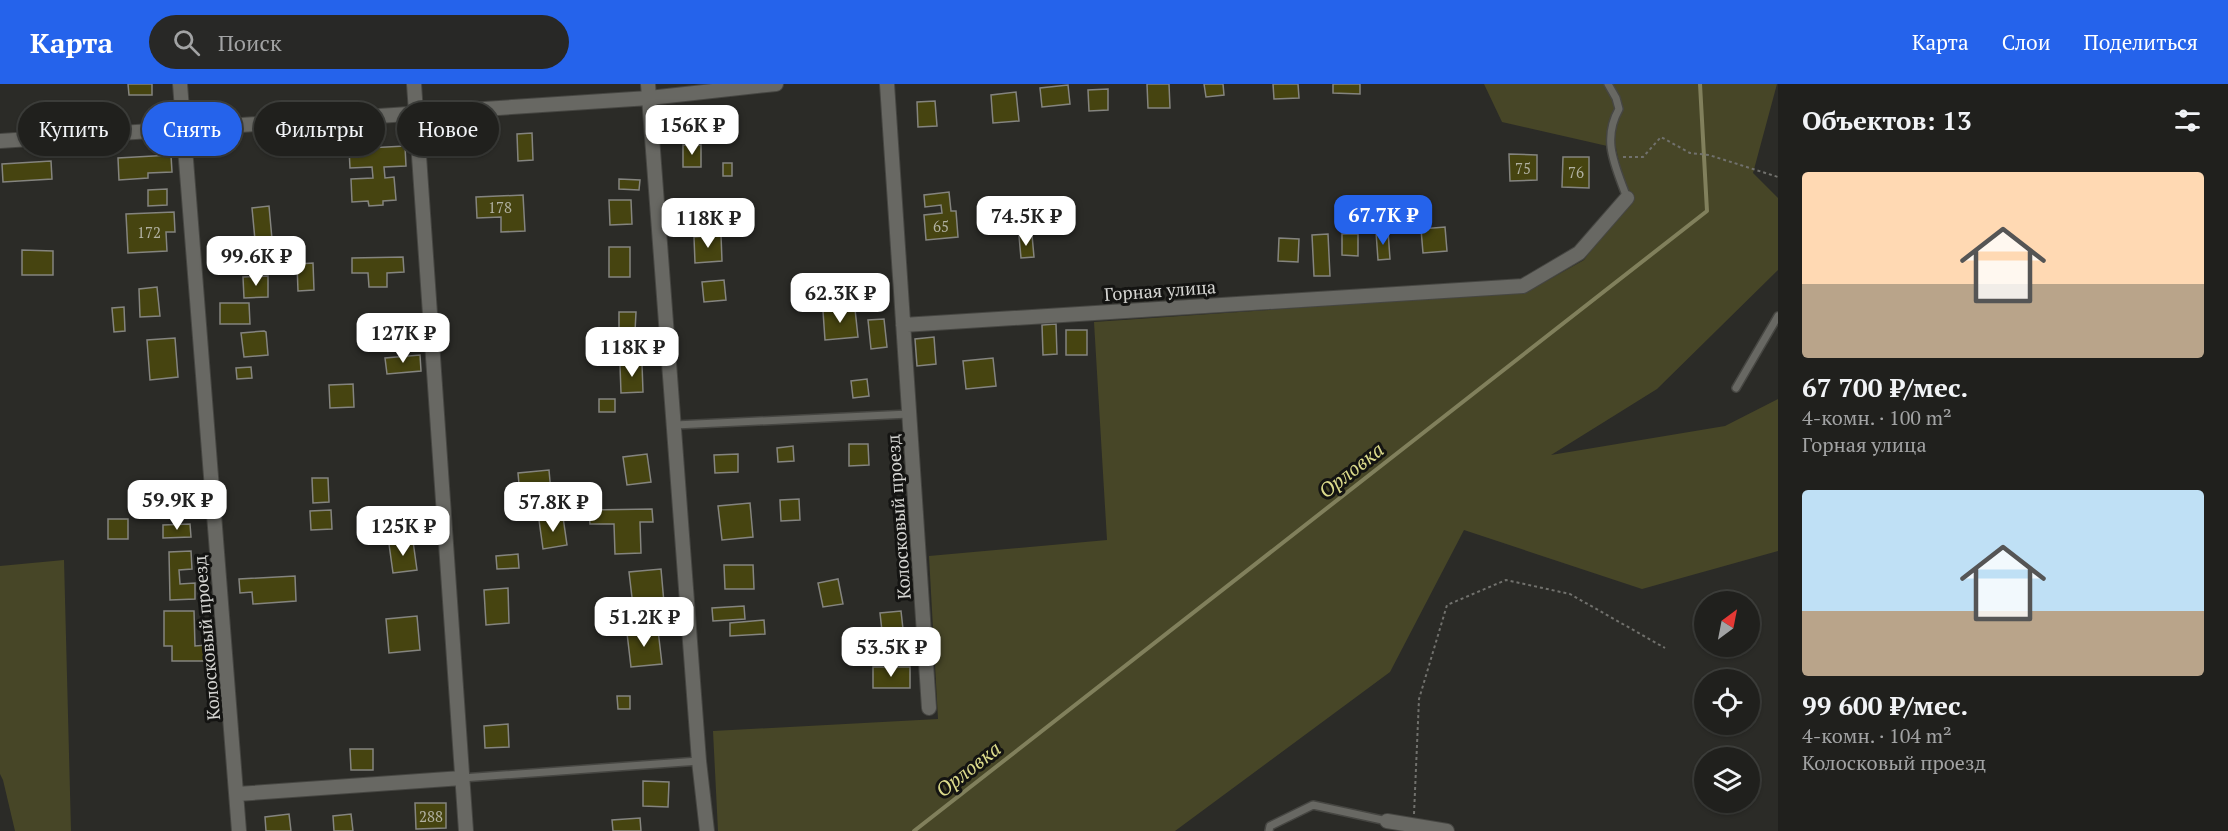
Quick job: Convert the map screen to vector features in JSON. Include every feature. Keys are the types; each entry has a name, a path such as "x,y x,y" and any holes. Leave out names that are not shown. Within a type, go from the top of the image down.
{"street":[{"name":"Колосковый проезд","path":"180,84 182,102"},
{"path":"414,84 415,102"},
{"path":"499,105 648,91 776,84"},
{"path":"887,84 903,325"},
{"path":"648,91 699,761 707,831"},
{"path":"242,126 397,114"},
{"path":"0,141 142,133"},
{"name":"Колосковый проезд","path":"186,156 239,831"},
{"path":"419,156 466,831"},
{"name":"Горная улица","path":"903,325 1523,285 1579,253 1628,198"},
{"name":"Колосковый проезд","path":"903,325 929,708"},
{"path":"237,795 462,778"},
{"path":"1387,821 1447,831"}],"lane":[{"path":"1608,84 1617,98 1619,109 1612,120 1609,150 1628,198"},
{"path":"1736,388 1778,316"},
{"path":"675,425 909,414"},
{"path":"462,778 699,761"},
{"path":"1269,831 1270,826 1313,805 1387,821"}],"path":[{"path":"1612,158 1643,157 1661,137 1690,153 1709,155 1778,177"},
{"path":"1414,825 1419,699 1447,605 1506,580 1570,594 1665,648"}],"shaded area":[{"path":"1484,84 1777,84 1753,173 1778,198 1778,270 1657,389 1551,455 1725,426 1778,399 1778,551 1642,589 1464,530 1390,672 1175,831 718,831 713,731 938,719 929,556 1107,540 1094,322 1527,292 1584,260 1627,198 1616,148 1502,122"},
{"path":"64,560 71,831 15,831 0,774 0,566"}],"building":[{"path":"128,84 152,84 152,95 129,95"},
{"path":"1147,84 1169,84 1170,108 1148,108"},
{"path":"1204,84 1223,84 1224,95 1206,97"},
{"path":"1273,84 1298,84 1299,98 1274,99"},
{"path":"1333,84 1360,84 1360,94 1333,93"},
{"path":"1068,85 1070,104 1042,107 1040,88"},
{"path":"1108,89 1108,110 1089,111 1088,90"},
{"path":"1016,92 1019,121 993,123 991,95"},
{"path":"935,101 937,126 918,127 917,102"},
{"path":"532,133 533,160 518,161 517,134"},
{"path":"683,145 701,145 701,167 683,167"},
{"path":"397,146 397,156 406,156 406,166 384,167 385,178 394,177 396,200 383,201 383,205 369,206 368,201 352,202 351,179 373,178 372,167 350,168 349,156 385,156 385,147"},
{"path":"1509,154 1537,155 1537,180 1510,181"},
{"path":"171,156 172,172 148,173 148,178 119,180 118,158"},
{"path":"1563,157 1589,157 1589,188 1562,187"},
{"path":"51,161 52,179 3,182 2,164"},
{"path":"723,163 732,163 732,176 723,176"},
{"path":"619,179 640,180 639,190 619,189"},
{"path":"167,189 167,205 148,206 148,190"},
{"path":"949,192 951,211 956,211 958,237 926,240 924,215 942,213 941,205 925,207 924,195"},
{"path":"523,195 525,231 501,232 501,217 477,218 476,197"},
{"path":"1380,197 1382,217 1364,218 1363,198"},
{"path":"609,200 631,200 632,224 610,225"},
{"path":"269,206 272,239 255,240 252,208"},
{"path":"174,212 175,232 166,232 167,251 128,253 126,214"},
{"path":"1445,227 1447,251 1423,253 1421,229"},
{"path":"1388,231 1390,259 1378,260 1376,232"},
{"path":"1328,234 1330,276 1314,276 1312,235"},
{"path":"1342,234 1358,234 1358,256 1342,255"},
{"path":"721,235 722,261 695,263 694,237"},
{"path":"1032,235 1034,257 1021,258 1019,236"},
{"path":"1279,238 1299,239 1298,262 1278,261"},
{"path":"609,247 630,247 630,277 609,277"},
{"path":"22,250 53,251 53,275 22,275"},
{"path":"403,257 404,272 387,273 387,287 369,287 368,273 352,273 352,258"},
{"path":"313,263 314,290 298,291 297,264"},
{"path":"268,276 268,297 244,298 243,277"},
{"path":"724,280 726,300 704,302 702,282"},
{"path":"157,287 160,316 140,317 139,289"},
{"path":"220,303 249,303 250,324 220,324"},
{"path":"124,307 125,331 114,332 112,308"},
{"path":"855,309 858,337 825,340 823,311"},
{"path":"619,312 636,312 635,332 619,332"},
{"path":"884,319 887,347 871,349 868,320"},
{"path":"1056,324 1057,354 1043,355 1042,325"},
{"path":"393,325 394,349 369,350 368,326"},
{"path":"1066,330 1087,330 1087,355 1066,355"},
{"path":"266,332 268,355 244,357 241,333"},
{"path":"934,337 936,364 917,366 915,339"},
{"path":"175,338 178,377 150,380 147,340"},
{"path":"420,355 421,371 387,374 385,358"},
{"path":"993,358 996,386 966,389 963,361"},
{"path":"642,364 643,392 621,393 620,365"},
{"path":"251,367 252,378 237,379 236,368"},
{"path":"867,379 869,396 853,398 851,381"},
{"path":"353,384 354,407 330,408 329,385"},
{"path":"599,399 615,399 615,412 599,412"},
{"path":"849,444 868,444 869,465 849,466"},
{"path":"793,446 794,461 778,462 777,448"},
{"path":"647,454 651,482 627,485 623,457"},
{"path":"738,454 738,472 715,473 714,455"},
{"path":"549,470 552,504 521,507 518,473"},
{"path":"312,478 328,478 329,502 313,503"},
{"path":"189,487 190,511 161,512 160,488"},
{"path":"799,499 800,520 781,521 780,500"},
{"path":"750,503 753,537 722,540 718,506"},
{"path":"652,509 653,522 640,522 641,553 615,554 614,524 590,524 589,510"},
{"path":"331,510 332,529 311,530 310,511"},
{"path":"563,517 567,545 543,549 539,520"},
{"path":"108,519 128,519 128,539 108,539"},
{"path":"190,524 191,537 163,538 163,525"},
{"path":"432,526 432,539 408,540 407,527"},
{"path":"413,541 417,570 393,573 389,544"},
{"path":"191,551 192,569 179,570 180,584 195,583 195,599 170,600 169,552"},
{"path":"518,554 519,568 497,569 496,556"},
{"path":"724,565 753,565 754,589 725,589"},
{"path":"661,569 664,603 633,606 629,572"},
{"path":"295,576 296,601 253,604 252,592 240,593 239,579"},
{"path":"838,579 843,604 823,607 818,583"},
{"path":"508,588 509,623 486,625 484,590"},
{"path":"744,606 745,619 713,621 712,608"},
{"path":"164,611 194,611 195,646 207,645 208,661 172,661 172,646 164,646"},
{"path":"901,611 903,629 882,631 880,613"},
{"path":"606,612 624,612 624,624 606,624"},
{"path":"417,616 420,650 389,653 386,619"},
{"path":"764,620 765,634 730,636 730,623"},
{"path":"658,630 662,664 631,667 627,633"},
{"path":"909,643 910,654 892,655 891,644"},
{"path":"873,667 910,667 910,688 873,688"},
{"path":"617,696 630,696 630,709 618,709"},
{"path":"508,724 509,747 485,748 484,726"},
{"path":"350,749 373,749 373,770 351,770"},
{"path":"643,781 669,782 668,807 643,806"},
{"path":"415,803 446,803 446,828 416,829"},
{"path":"289,814 291,831 266,831 265,817"},
{"path":"351,814 353,831 334,831 333,816"},
{"path":"640,818 641,831 613,831 612,820"}],"waterway":[{"name":"Орловка","path":"914,831 1707,211 1700,84"}]}
